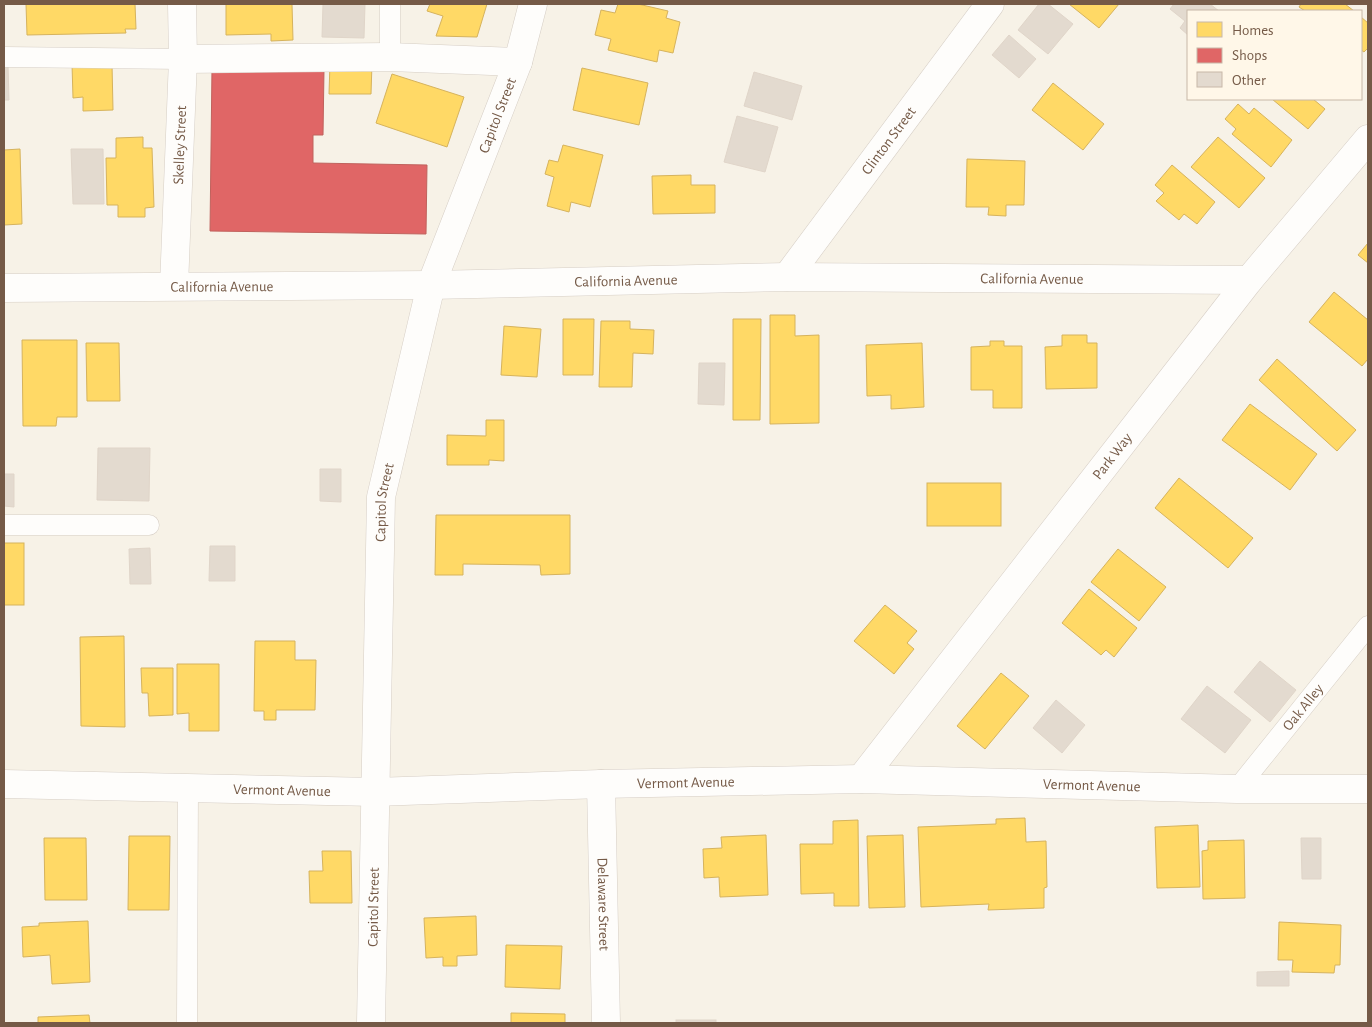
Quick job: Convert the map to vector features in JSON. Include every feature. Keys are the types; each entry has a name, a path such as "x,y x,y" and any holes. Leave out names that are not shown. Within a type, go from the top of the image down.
{"street":[{"name":"Skelley Street","path":"174,286 183,59 182,4"},
{"name":"Capitol Street","path":"371,1023 381,497 431,285 518,62 533,4"},
{"name":"Clinton Street","path":"787,277 990,4"},
{"path":"183,59 390,57 518,62"},
{"name":"Park Way","path":"861,779 1249,280 1368,139"},
{"name":"California Avenue","path":"4,288 431,285 787,277 1249,280"},
{"name":"Vermont Avenue","path":"4,784 375,792 601,784 861,779 1237,789 1368,788"},
{"name":"Delaware Street","path":"601,784 606,1023"}],"lane":[{"path":"390,4 390,57"},
{"path":"4,57 183,59"},
{"path":"4,525 149,525"},
{"name":"Oak Alley","path":"1237,789 1368,626"},
{"path":"186,1023 188,787"}],"building: Homes":[{"path":"26,4 135,4 136,29 125,29 126,33 27,35"},
{"path":"226,4 292,4 293,40 271,41 271,34 226,35"},
{"path":"430,4 487,4 477,37 436,36 443,16 427,11"},
{"path":"618,4 638,4 668,11 666,18 680,22 673,53 659,50 657,62 608,50 611,39 595,35 601,10 615,13"},
{"path":"1069,4 1119,4 1099,28"},
{"path":"1301,4 1345,4 1353,10 1304,10 1299,7"},
{"path":"1362,18 1368,23 1368,48 1364,52 1362,51"},
{"path":"330,63 372,63 371,94 329,94"},
{"path":"72,64 112,64 113,110 83,111 83,97 73,98"},
{"path":"582,68 648,83 639,125 573,110"},
{"path":"392,74 464,97 447,147 376,123"},
{"path":"1053,83 1104,124 1083,150 1032,110"},
{"path":"1273,100 1314,100 1325,109 1308,129"},
{"path":"1238,104 1249,114 1254,108 1292,140 1271,167 1232,134 1236,129 1225,119"},
{"path":"143,137 143,148 152,148 154,207 145,208 145,217 118,217 118,205 107,205 106,158 116,158 116,138"},
{"path":"1218,137 1265,178 1239,208 1191,167"},
{"path":"563,145 603,155 590,207 571,202 569,212 547,206 554,177 545,174 549,160 558,162"},
{"path":"20,149 22,224 4,225 4,150"},
{"path":"967,159 1025,161 1024,205 1006,205 1006,216 988,215 989,207 966,207"},
{"path":"1172,165 1215,202 1197,224 1184,214 1179,220 1156,201 1164,193 1155,185"},
{"path":"691,175 691,185 715,185 715,213 653,214 652,176"},
{"path":"1368,243 1368,263 1358,255"},
{"path":"1334,292 1368,320 1368,359 1362,366 1309,322"},
{"path":"770,315 795,315 795,336 819,335 819,423 770,424"},
{"path":"563,319 594,319 593,375 563,375"},
{"path":"733,319 761,319 760,420 733,420"},
{"path":"601,321 630,321 630,329 654,330 653,354 633,353 632,387 599,387"},
{"path":"504,326 541,329 537,377 501,375"},
{"path":"1062,335 1087,335 1087,343 1097,343 1097,388 1046,389 1045,347 1062,346"},
{"path":"22,340 77,340 77,417 57,417 56,426 23,426"},
{"path":"990,341 1004,341 1004,346 1022,346 1022,408 993,408 993,390 971,390 971,347 990,346"},
{"path":"86,343 119,343 120,401 87,401"},
{"path":"922,343 924,407 891,409 891,395 867,396 866,345"},
{"path":"1277,359 1356,430 1337,451 1259,380"},
{"path":"1250,404 1317,454 1290,490 1222,440"},
{"path":"486,420 504,420 504,461 489,460 489,465 447,465 447,435 486,436"},
{"path":"1179,478 1253,538 1228,568 1155,508"},
{"path":"927,483 1001,483 1001,526 927,526"},
{"path":"436,515 570,515 570,574 541,575 540,565 463,564 463,575 435,575"},
{"path":"4,543 24,543 24,605 4,605"},
{"path":"1118,549 1166,587 1139,621 1091,582"},
{"path":"1089,589 1137,628 1114,657 1106,650 1101,655 1062,623"},
{"path":"885,605 917,631 907,643 914,649 894,674 854,641"},
{"path":"124,636 125,727 81,726 80,637"},
{"path":"255,641 295,641 295,660 316,660 315,710 276,710 276,720 264,720 264,711 254,711"},
{"path":"177,664 219,664 219,731 189,731 189,713 177,714"},
{"path":"141,668 173,668 173,715 149,716 148,693 142,693"},
{"path":"1001,673 1029,696 985,749 957,726"},
{"path":"1025,818 1026,842 1046,841 1047,887 1044,888 1044,908 988,910 989,904 921,907 918,827 996,824 996,819"},
{"path":"858,820 859,906 834,906 834,893 801,894 800,844 833,844 833,821"},
{"path":"1198,825 1200,887 1157,888 1155,827"},
{"path":"766,835 768,895 720,897 719,877 704,878 703,849 722,848 721,837"},
{"path":"903,835 905,907 869,908 867,836"},
{"path":"129,836 170,836 169,910 128,910"},
{"path":"44,838 86,838 87,900 45,900"},
{"path":"1244,840 1245,898 1203,899 1202,851 1208,850 1208,841"},
{"path":"322,851 351,851 352,903 310,903 309,871 323,871"},
{"path":"476,916 477,955 457,956 457,966 443,966 443,957 426,958 424,918"},
{"path":"88,921 90,982 52,984 50,955 23,957 22,927 39,926 39,923"},
{"path":"1279,922 1341,925 1340,965 1335,965 1334,973 1292,972 1293,960 1278,960"},
{"path":"506,945 562,946 560,989 505,987"},
{"path":"511,1013 565,1014 565,1023 511,1023"},
{"path":"89,1015 90,1023 38,1023 38,1017"}],"building: Shops":[{"path":"212,68 324,69 323,135 313,135 313,163 427,165 426,234 210,231"}],"building: Other":[{"path":"323,4 365,4 364,38 322,37"},
{"path":"1039,4 1048,4 1073,24 1048,54 1018,30"},
{"path":"1174,4 1210,4 1218,10 1187,10 1187,34 1180,28 1185,21 1170,9"},
{"path":"1009,35 1036,59 1019,78 992,55"},
{"path":"4,65 8,65 9,100 4,100"},
{"path":"754,72 802,86 792,120 744,106"},
{"path":"737,116 778,127 765,172 724,162"},
{"path":"71,149 103,149 104,204 73,204"},
{"path":"699,363 725,363 724,405 698,404"},
{"path":"98,448 150,448 149,501 97,500"},
{"path":"320,469 341,469 341,502 320,501"},
{"path":"4,474 14,474 14,507 4,506"},
{"path":"210,546 235,546 235,581 209,581"},
{"path":"150,548 151,584 130,584 129,549"},
{"path":"1260,661 1296,690 1270,722 1234,692"},
{"path":"1207,686 1251,720 1225,753 1181,719"},
{"path":"1056,700 1085,725 1062,753 1033,728"},
{"path":"1301,838 1321,838 1321,879 1302,879"},
{"path":"1289,971 1289,986 1257,986 1257,972"},
{"path":"676,1020 716,1020 716,1023 676,1023"}]}
